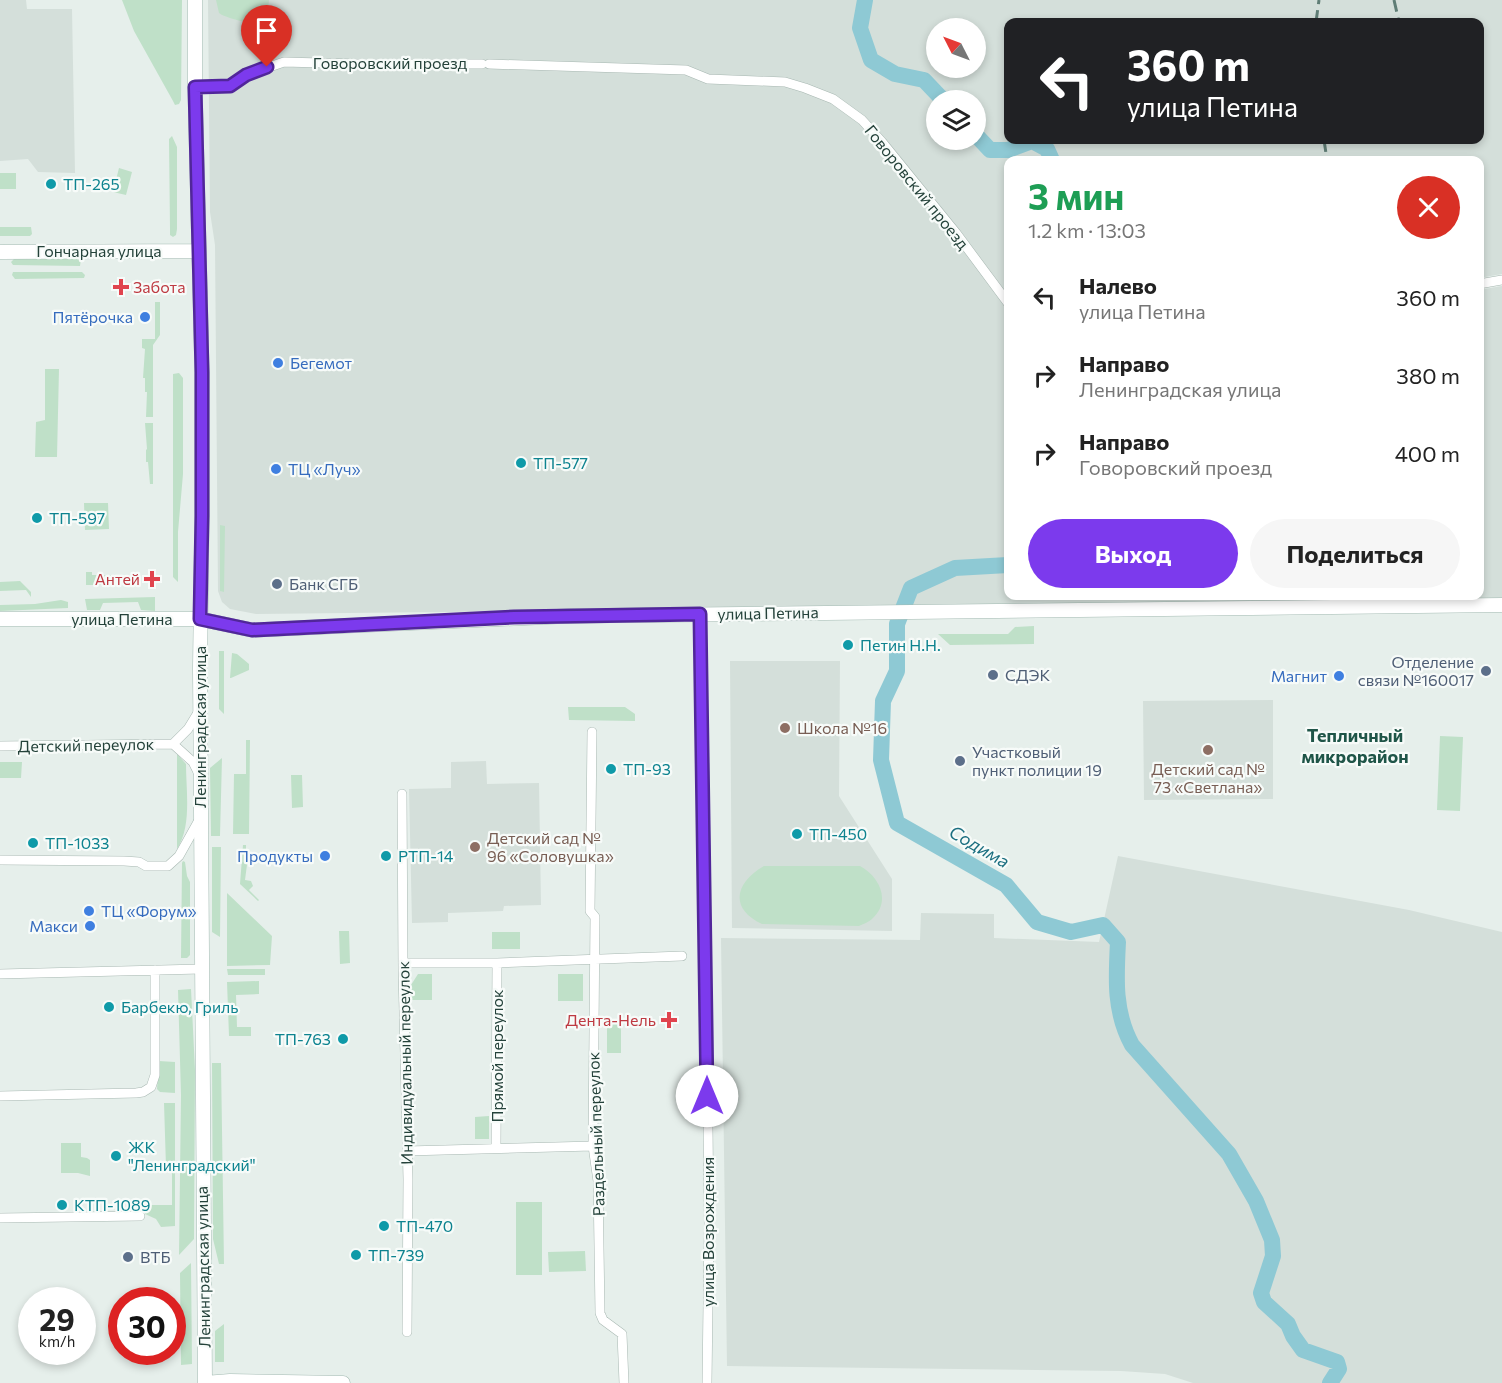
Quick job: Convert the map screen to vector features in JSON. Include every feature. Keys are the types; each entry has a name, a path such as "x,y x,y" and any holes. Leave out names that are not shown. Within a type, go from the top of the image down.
{"street":[{"name":"Ленинградская улица","path":"195,0 202,372 200,776 205,1383"},
{"name":"Говоровский проезд","path":"195,87 230,86 246,75 284,62 486,64 686,70 708,79 785,82 819,92 862,120 956,233 1004,298"},
{"name":"Гончарная улица","path":"0,252 199,251"},
{"path":"1484,283 1502,280"},
{"name":"улица Петина","path":"0,619 200,619 252,630 514,617 921,612 1459,601 1502,605"},
{"name":"улица Возрождения","path":"700,614 705,824 709,1214 707,1383"},
{"name":"Детский переулок","path":"173,744 188,729 200,709"},
{"name":"Раздельный переулок","path":"592,732 590,911 595,917 593,1146 598,1181 600,1313 603,1320 622,1334 624,1383"},
{"name":"Детский переулок","path":"0,746 173,744 193,762 200,776"},
{"name":"Индивидуальный переулок","path":"402,794 407,1332"},
{"path":"0,860 124,861 139,862 146,866 168,866 192,835 201,817"},
{"path":"403,963 497,963 682,956"},
{"name":"Прямой переулок","path":"496,1148 497,963"},
{"path":"0,974 201,969"},
{"path":"0,1096 136,1093 152,1087 155,1075 155,970"},
{"path":"407,1151 593,1146"},
{"path":"0,1218 140,1216"},
{"path":"205,1383 230,1381 344,1383"}],"shaded area":[{"path":"0,0 26,0 27,9 72,9 75,173 38,172 28,159 0,161"},
{"path":"208,0 1502,0 1502,274 1484,277 1484,156 1004,156 1004,600 1453,601 256,614 230,609 222,602 218,591 215,245 210,212"},
{"path":"1502,286 1502,599 1484,599 1484,289"},
{"name":"Школа №16","path":"730,661 840,661 839,796 892,879 892,931 732,928"},
{"name":"Детский сад № 73 «Светлана»","path":"1273,700 1273,799 1144,800 1143,701"},
{"name":"Детский сад № 96 «Соловушка»","path":"486,761 487,784 539,783 541,905 504,906 503,911 448,913 448,922 412,923 409,789 451,788 451,762"},
{"path":"1118,856 1409,910 1502,932 1502,1383 1193,1383 1165,1374 1121,1371 727,1366 721,938 920,940 921,913 994,914 994,938 1099,942"}],"green space":[{"path":"122,0 182,0 181,100 179,104 175,105 134,31"},
{"path":"216,0 269,0 267,20 261,25 227,17 219,13"},
{"path":"172,136 177,147 177,229 173,237 170,235 169,139"},
{"path":"119,168 132,172 126,195 113,192"},
{"path":"0,173 16,173 16,189 0,189"},
{"path":"0,227 31,227 32,234 30,236 0,236"},
{"path":"14,259 81,259 80,266 13,265 11,262"},
{"path":"13,272 82,272 85,275 84,278 15,279"},
{"path":"155,302 160,302 160,335 153,345 153,417 146,417 147,392 145,392 145,378 143,378 145,349 142,348 142,339 155,339"},
{"path":"45,369 59,369 57,457 35,457 36,422 45,420"},
{"path":"179,373 183,378 183,474 178,532 178,582 173,577 173,374"},
{"path":"145,423 153,423 153,484 150,484 148,462 146,462"},
{"path":"84,503 108,503 109,529 85,530"},
{"path":"220,525 225,526 224,592 220,591"},
{"path":"86,572 92,572 92,575 114,575 114,585 86,585"},
{"path":"20,581 31,592 31,597 26,590 0,591 0,582"},
{"path":"155,597 155,611 141,610 138,602 103,603 100,610 87,610 85,599"},
{"path":"61,600 68,602 68,608 0,611 0,605 35,604"},
{"path":"1034,626 1034,644 950,645 938,634 1008,634 1015,627"},
{"path":"219,651 224,651 224,714 219,709"},
{"path":"232,653 237,654 249,664 249,670 230,678"},
{"path":"568,707 625,707 635,714 635,721 569,720"},
{"path":"1440,736 1463,737 1460,811 1437,810"},
{"path":"246,740 250,740 249,834 233,834 234,774 246,774"},
{"path":"177,754 186,764 187,808 185,830 177,849"},
{"path":"222,758 220,836 211,836 210,768"},
{"path":"0,762 22,762 21,778 0,778"},
{"path":"291,775 302,775 303,807 292,808"},
{"path":"243,845 246,845 246,857 248,857 245,880 251,881 253,886 249,890 258,901 240,884"},
{"path":"212,847 221,847 220,937 212,932"},
{"path":"183,861 190,882 190,955 187,958 181,958"},
{"path":"764,866 860,866 867,870 877,882 881,890 881,905 872,919 859,926 762,924 751,918 744,910 740,903 740,895 747,880"},
{"path":"227,893 272,936 270,965 227,966"},
{"path":"339,931 349,931 350,963 340,964"},
{"path":"492,932 520,932 520,949 492,949"},
{"path":"227,969 265,969 265,975 228,975"},
{"path":"418,974 432,974 432,1000 411,1000 411,985"},
{"path":"558,974 583,974 583,1001 558,1001"},
{"path":"259,981 259,994 236,995 237,1027 251,1027 251,1036 229,1036 227,982"},
{"path":"191,989 195,1070 194,1239 179,1255 181,1095 178,990"},
{"path":"607,1020 621,1020 621,1053 607,1053"},
{"path":"159,1061 175,1062 175,1093 160,1092 157,1089"},
{"path":"212,1063 221,1063 224,1264 219,1264 213,1239"},
{"path":"164,1103 175,1103 175,1226 161,1227 156,1219 145,1214 146,1205 172,1205 172,1168 166,1167"},
{"path":"489,1116 489,1139 475,1139 475,1117"},
{"path":"61,1143 81,1143 81,1157 90,1160 90,1176 61,1173"},
{"path":"516,1202 542,1202 542,1275 516,1275"},
{"path":"585,1251 586,1271 549,1272 548,1252"},
{"path":"191,1263 192,1364 186,1365 186,1287 180,1287 180,1273"},
{"path":"224,1324 224,1362 215,1362 215,1331"}],"waterway":[{"name":"Содима","path":"865,0 860,28 871,60 895,74 924,80 934,90"},
{"name":"Содима","path":"986,146 990,150 1008,150 1024,144"},
{"name":"Содима","path":"1038,144 1047,149 1050,156"},
{"name":"Содима","path":"1004,565 955,568 911,588 897,624 897,671 883,701 881,760 897,823 1006,885 1037,922 1071,932 1103,925 1118,942 1119,1008 1126,1033 1132,1045 1229,1154 1256,1201 1272,1240 1273,1256 1261,1293 1264,1302 1288,1324 1303,1350 1337,1362 1339,1369 1330,1383"}],"railway":[{"path":"1317,18 1319,0"},
{"path":"1394,0 1398,18"},
{"path":"1325,144 1326,156"}],"place":[{"name":"ТП-265","path":"51,184"},
{"name":"Забота","path":"121,287"},
{"name":"Пятёрочка","path":"145,317"},
{"name":"Бегемот","path":"278,363"},
{"name":"ТП-577","path":"521,463"},
{"name":"ТЦ «Луч»","path":"276,469"},
{"name":"ТП-597","path":"37,518"},
{"name":"Антей","path":"152,579"},
{"name":"Банк СГБ","path":"277,584"},
{"name":"Петин Н.Н.","path":"848,645"},
{"name":"Отделение связи №160017","path":"1486,671"},
{"name":"СДЭК","path":"993,675"},
{"name":"Магнит","path":"1339,676"},
{"name":"Школа №16","path":"785,728"},
{"name":"Детский сад № 73 «Светлана»","path":"1208,750"},
{"name":"Участковый пункт полиции 19","path":"960,761"},
{"name":"ТП-93","path":"611,769"},
{"name":"ТП-450","path":"797,834"},
{"name":"ТП-1033","path":"33,843"},
{"name":"Детский сад № 96 «Соловушка»","path":"475,847"},
{"name":"Продукты","path":"325,856"},
{"name":"РТП-14","path":"386,856"},
{"name":"ТЦ «Форум»","path":"89,911"},
{"name":"Макси","path":"90,926"},
{"name":"Барбекю, Гриль","path":"109,1007"},
{"name":"Дента-Нель","path":"669,1020"},
{"name":"ТП-763","path":"343,1039"},
{"name":"ЖК \"Ленинградский\"","path":"116,1156"},
{"name":"КТП-1089","path":"62,1205"},
{"name":"ТП-470","path":"384,1226"},
{"name":"ТП-739","path":"356,1255"},
{"name":"ВТБ","path":"128,1257"}],"district":[{"name":"Тепличный микрорайон","path":"1355,746"}],"route":[{"path":"267,67 246,75 230,86 195,87 202,372 202,595 200,619 252,630 514,617 700,614 705,824 707,1096"}]}
